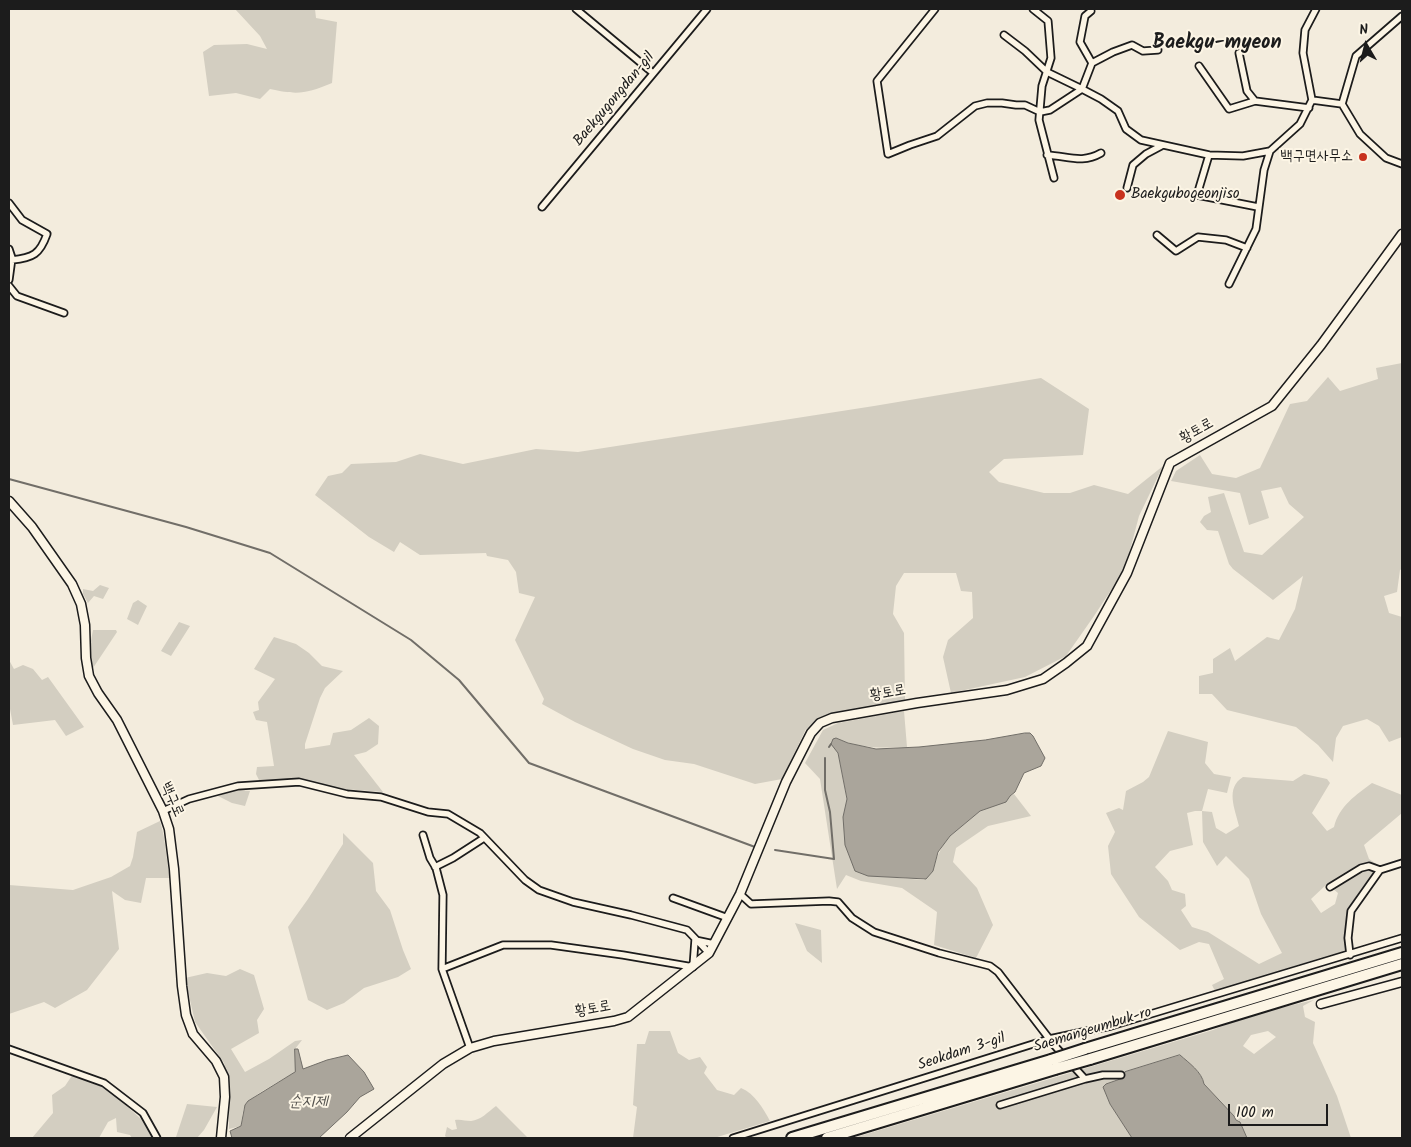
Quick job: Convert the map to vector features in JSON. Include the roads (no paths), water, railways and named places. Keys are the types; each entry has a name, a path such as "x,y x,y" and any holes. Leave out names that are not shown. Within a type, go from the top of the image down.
{"highway":[{"name":"Saemangeumbuk-ro","path":"1088,1054 1402,953"},
{"name":"Saemangeumbuk-ro","path":"792,1138 1402,964"},
{"name":"Saemangeumbuk-ro","path":"827,1138 1053,1064"}],"main road":[{"name":"황토로","path":"350,1138 442,1064 470,1048 494,1040 614,1021 628,1016 709,954 740,894 786,782 811,733 820,723 832,718 916,703 1007,690 1043,679 1087,646 1127,573 1170,463 1272,406 1321,345 1402,234"},
{"name":"백구로","path":"9,500 32,527 72,584 81,604 86,625 86,658 89,676 98,693 117,720 163,811 170,829 186,1015 193,1034 216,1061 224,1077 225,1097 221,1138"},
{"path":"1321,1004 1402,982"}],"street":[{"path":"576,9 653,73"},
{"name":"Baekgugongdan-gil","path":"542,206 707,9"},
{"path":"935,9 877,81 888,154 937,136 974,106 994,103 1025,105 1040,112 1050,110 1082,89 1092,63 1132,44 1143,50 1158,50"},
{"path":"1033,9 1048,22 1051,58 1042,86 1039,120 1054,178"},
{"path":"1229,284 1256,229 1264,170 1270,151 1300,124 1312,100 1303,52 1305,30 1316,9"},
{"path":"1091,11 1085,16 1080,42 1092,63"},
{"path":"1402,16 1356,56 1342,104 1360,134 1386,158 1402,164"},
{"path":"1004,35 1025,51 1047,72 1101,99 1118,111 1126,129 1141,140 1161,146 1209,155 1243,156 1270,151"},
{"path":"1239,53 1247,91 1255,101"},
{"path":"1199,66 1229,109 1255,101 1309,108"},
{"path":"1312,100 1342,104"},
{"path":"1127,188 1133,164 1161,146"},
{"path":"1047,155 1080,160 1091,159 1101,153"},
{"path":"1209,155 1197,195 1258,207"},
{"path":"9,203 22,220 47,234 42,248 27,259 12,260"},
{"path":"1158,235 1176,251 1198,237 1226,240 1247,248"},
{"path":"9,249 12,260 9,280"},
{"path":"9,286 17,296 64,313"},
{"path":"163,811 190,799 238,786 299,782 347,794 381,797 428,812 448,814 480,833 525,880 538,890 573,902 631,914 687,930 709,954"},
{"path":"423,835 443,895 442,969 470,1048"},
{"path":"435,867 484,838"},
{"path":"1350,955 1348,938 1351,911 1380,870 1402,863"},
{"path":"1330,887 1361,868 1369,866 1380,870"},
{"path":"740,894 751,904 838,902 852,918 874,932 939,953 990,966 998,972 1049,1039 1085,1079"},
{"path":"673,898 728,918"},
{"name":"Seokdam 3-gil","path":"733,1138 1049,1039 1111,1026 1402,938"},
{"path":"695,940 714,944"},
{"path":"442,969 503,945 551,945 693,967 695,940"},
{"path":"9,1049 104,1083 143,1114 157,1138"},
{"path":"1000,1105 1085,1079 1103,1075 1121,1075"}],"water":[{"path":"1030,733 1033,736 1045,758 1041,766 1024,773 1015,792 1006,802 980,811 950,836 938,852 933,871 926,879 868,876 855,871 845,845 843,817 847,799 838,753 831,744 833,739 836,738 848,743 876,749 919,747 985,740"},
{"name":"순지제","path":"295,1049 298,1049 303,1069 348,1055 364,1072 374,1089 360,1097 319,1138 232,1138 230,1131 241,1126 245,1105 248,1101 295,1072"},
{"path":"1180,1055 1195,1068 1204,1084 1236,1120 1240,1122 1247,1138 1132,1138 1110,1104 1103,1087 1106,1084 1123,1078 1125,1072"}],"waterway":[{"path":"9,479 186,527 270,553 411,640 459,680 529,763 755,847"},
{"path":"775,850 834,859 830,812 825,790 825,758"}],"place":[{"name":"백구면사무소","path":"1363,157"},
{"name":"Baekgubogeonjiso","path":"1120,195"}],"district":[{"name":"Baekgu-myeon","path":"1217,45"}]}
